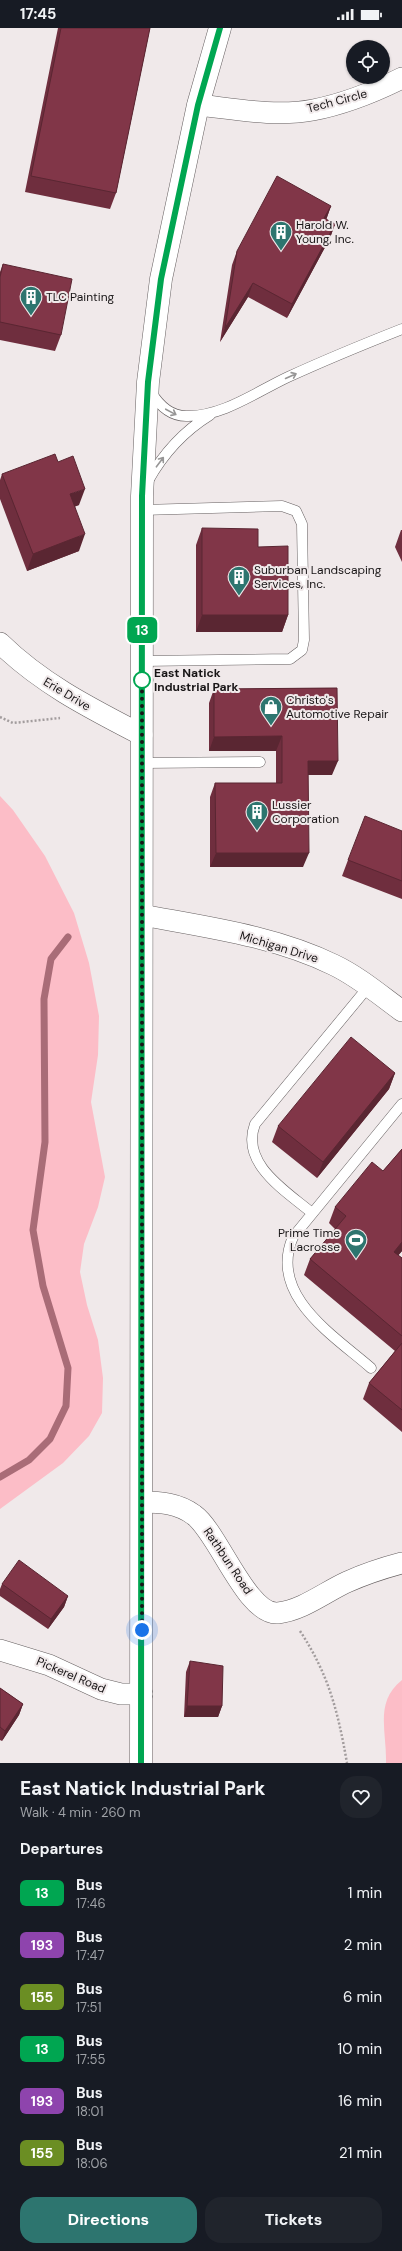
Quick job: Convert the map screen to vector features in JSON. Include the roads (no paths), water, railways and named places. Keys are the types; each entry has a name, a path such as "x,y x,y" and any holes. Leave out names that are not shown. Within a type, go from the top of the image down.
{"main road":[{"path":"141,1763 142,503 148,382 161,279 198,105 220,28"}],"street":[{"name":"Tech Circle","path":"198,105 268,112 312,110 372,92 402,78"},
{"name":"Erie Drive","path":"0,643 25,666 48,684 74,700 142,735"},
{"name":"Michigan Drive","path":"142,914 250,937 293,948 335,965 369,986 402,1011"},
{"name":"Rathbun Road","path":"142,1502 167,1503 194,1515 208,1529 241,1583 258,1603 270,1612 284,1612 304,1605 358,1577 402,1564"},
{"name":"Pickerel Road","path":"0,1650 49,1665 101,1689 121,1694 142,1694"}],"lane":[{"path":"142,661 290,659 302,650 304,640 302,524 296,511 290,507 282,506 142,503 154,470 176,442 215,412 286,378 402,328"},
{"path":"148,382 151,391 161,406 178,416 215,412"},
{"path":"142,763 260,762"},
{"path":"312,1213 265,1174 254,1154 253,1130 255,1124 369,986"},
{"path":"371,1368 300,1302 290,1281 286,1258 288,1248 293,1237 402,1104"}],"waterway":[{"path":"0,1477 29,1460 50,1439 66,1406 68,1368 43,1286 33,1230 45,1142 44,999 51,959 68,937"}],"place":[{"name":"Harold W. Young, Inc.","path":"281,252"},
{"name":"TLC Painting","path":"31,316"},
{"name":"Suburban Landscaping Services, Inc.","path":"239,596"},
{"name":"East Natick Industrial Park","path":"142,680"},
{"name":"Christo's Automotive Repair","path":"271,726"},
{"name":"Lussier Corporation","path":"257,832"},
{"name":"Prime Time Lacrosse","path":"356,1260"}]}
